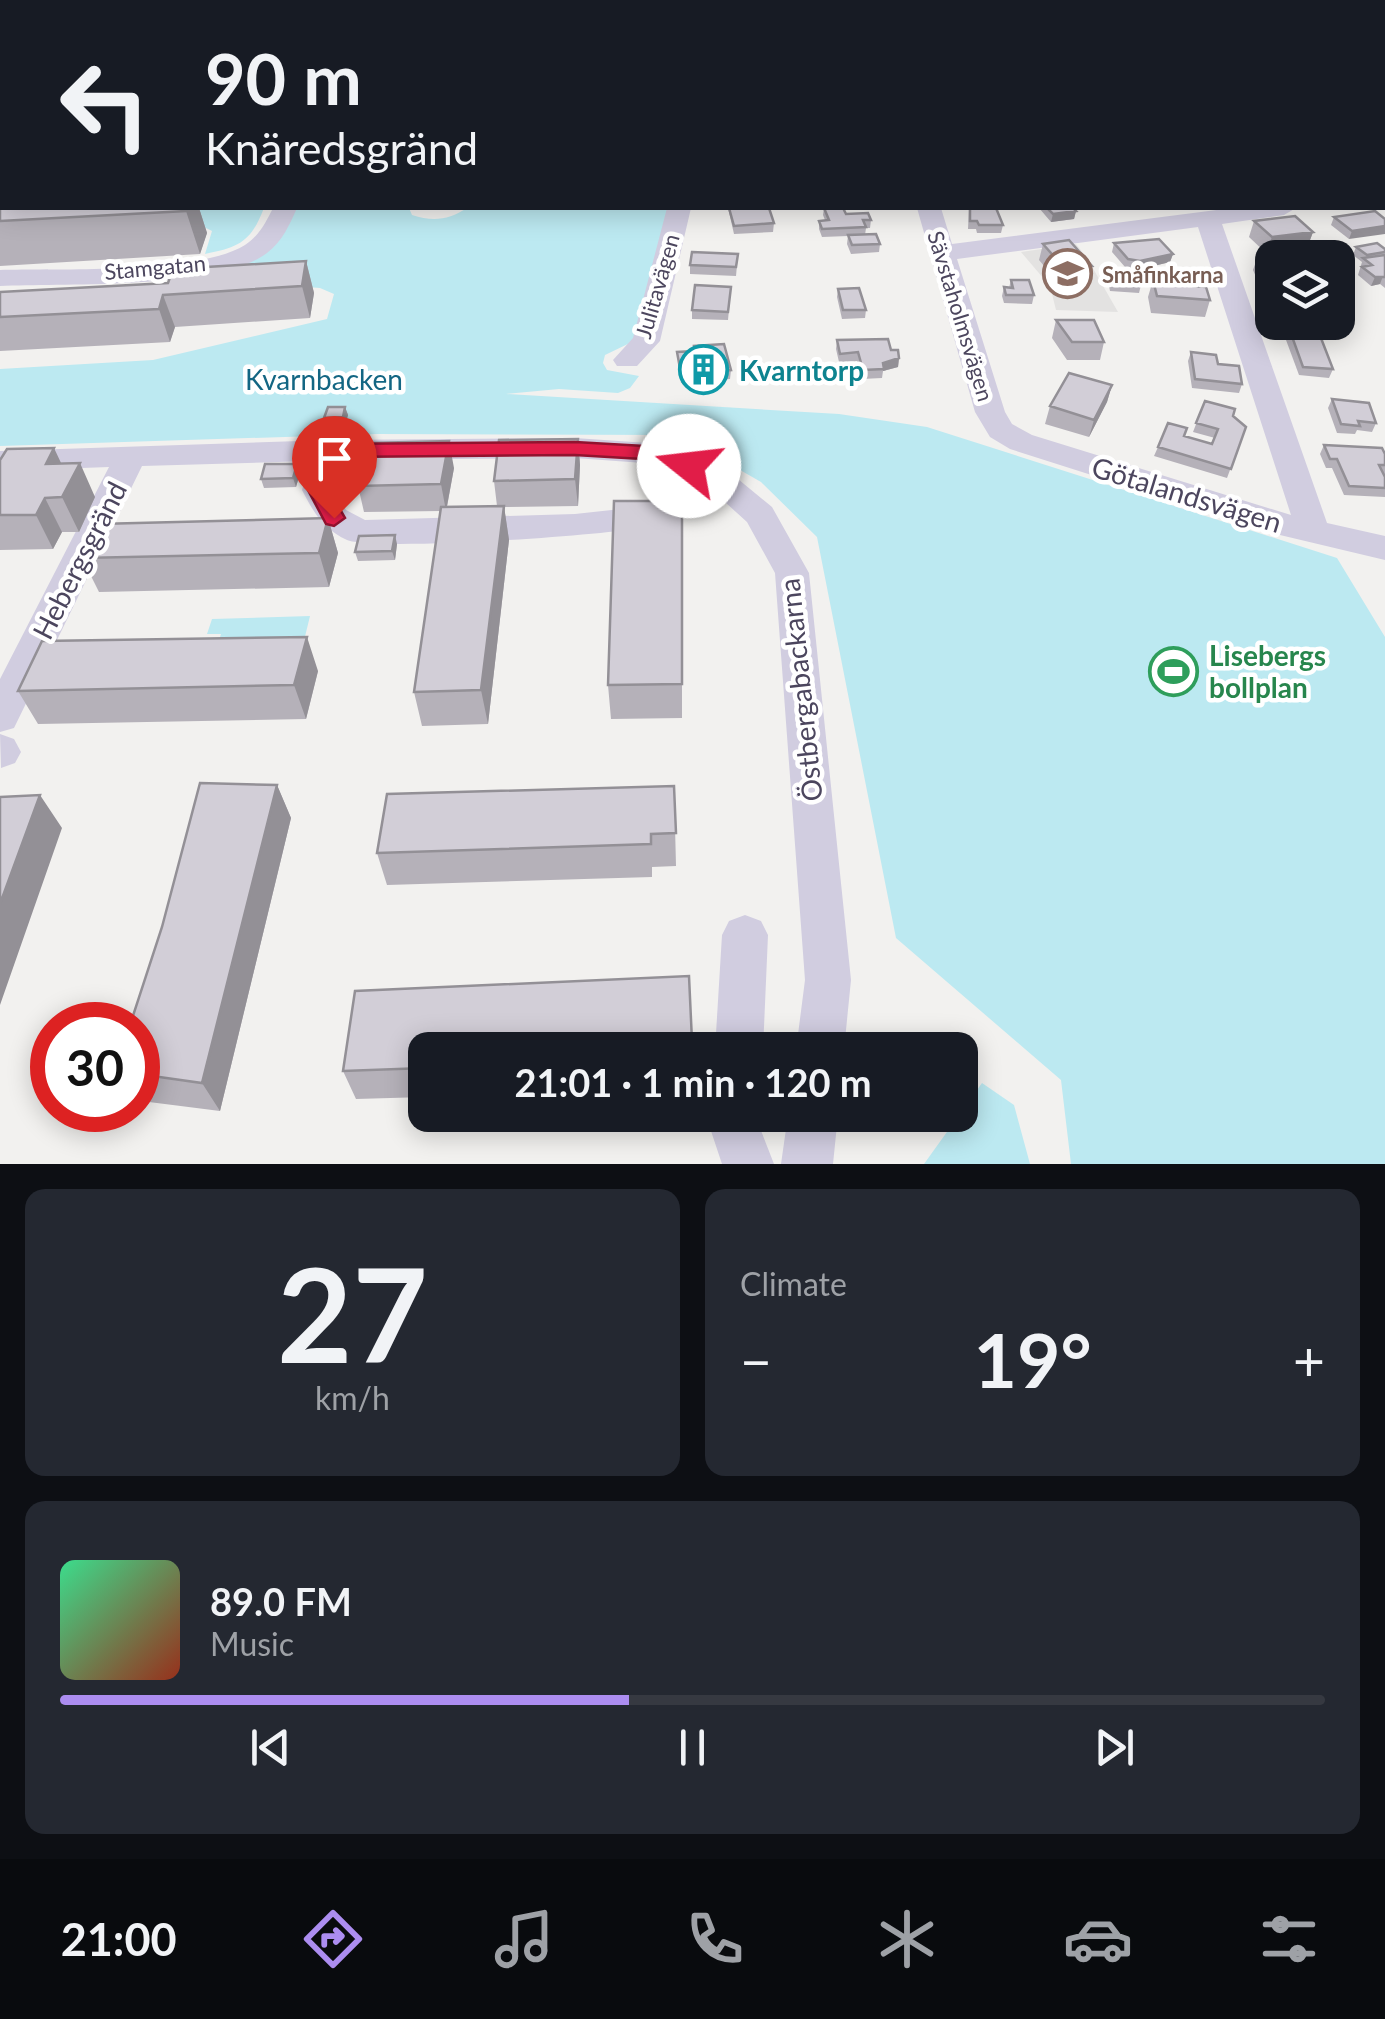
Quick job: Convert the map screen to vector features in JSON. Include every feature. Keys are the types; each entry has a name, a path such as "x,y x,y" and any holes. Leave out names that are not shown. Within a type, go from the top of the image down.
{"street":[{"name":"Stamgatan","path":"0,278 192,266 246,256 271,238 284,210"},
{"name":"Julitavägen","path":"627,360 646,341 679,210"},
{"name":"Sävstaholmsvägen","path":"930,210 996,422"},
{"path":"942,253 1269,210"},
{"path":"1208,218 1313,532"},
{"name":"Götalandsvägen","path":"996,422 1022,442 1313,532 1385,548"},
{"name":"Östbergabackarna","path":"0,460 330,450 575,448 662,454 716,477 760,515 792,573 828,980 822,1032"},
{"path":"330,450 318,490 334,518 360,532 575,525 630,518"},
{"name":"Hebergsgränd","path":"0,717 132,456"},
{"path":"740,1032 746,934"},
{"path":"736,1132 748,1164"},
{"path":"807,1164 811,1132"}],"shaded area":[{"name":"Småfinkarna","path":"1076,244 1118,312 1056,310 1050,286 1021,252"}],"green space":[{"path":"0,210 263,210 243,241 205,254 212,231 204,227 0,239"},
{"name":"Kvarnbacken","path":"293,210 410,210 412,215 434,219 463,210 669,210 638,332 632,342 605,355 603,363 607,370 639,376 630,388 618,393 559,389 506,394 839,414 927,427 1337,558 1385,637 1385,1164 1071,1164 1061,1080 896,938 817,537 761,482 679,435 378,434 0,446 0,369 153,360 327,319 334,294 320,288 231,281"},
{"path":"310,616 301,653 214,656 221,634 207,634 212,619"},
{"path":"982,1083 1014,1105 1030,1164 924,1164 947,1132 978,1132 978,1089"}],"building":[{"path":"0,210 186,210 186,211 0,221"},
{"path":"730,210 770,210 774,223 734,226"},
{"path":"825,210 868,213 871,220 863,220 866,227 822,229 819,221 829,220"},
{"path":"970,210 997,210 1003,225 979,225 970,221"},
{"path":"1049,210 1076,211 1053,214"},
{"path":"1375,211 1385,219 1385,226 1352,231 1334,217"},
{"path":"1295,216 1313,232 1272,237 1254,221"},
{"path":"876,234 880,244 852,245 848,235"},
{"path":"1159,239 1173,254 1140,261 1128,259 1114,243"},
{"path":"1069,240 1092,266 1065,269 1043,244"},
{"path":"1377,243 1385,252 1367,255 1356,247"},
{"path":"692,252 738,254 736,267 690,265"},
{"path":"1385,255 1385,277 1375,277 1362,267 1372,265 1363,258"},
{"path":"306,261 302,286 163,295 159,309 0,317 0,292 168,283 173,269"},
{"path":"1110,268 1138,270 1141,285 1112,283"},
{"path":"1172,276 1190,277 1193,286 1206,287 1210,300 1157,296 1153,280 1174,281"},
{"path":"1011,280 1029,280 1034,295 1006,295 1004,287 1013,288"},
{"path":"695,285 731,287 728,312 692,310"},
{"path":"859,288 866,310 843,310 838,289"},
{"path":"1056,320 1094,320 1104,342 1072,342"},
{"path":"888,339 891,350 898,350 899,358 883,363 884,369 863,370 858,352 840,354 837,340"},
{"path":"1293,340 1322,340 1333,369 1303,367"},
{"name":"Kvarntorp","path":"724,344 731,370 681,374 677,352 695,351 694,346"},
{"path":"1191,352 1216,355 1218,364 1239,366 1242,384 1195,379"},
{"path":"1069,373 1112,385 1094,420 1050,406"},
{"path":"1332,399 1369,403 1376,423 1341,424"},
{"path":"1205,401 1235,409 1233,416 1246,427 1231,469 1158,447 1168,423 1187,428 1184,436 1212,444 1218,429 1196,423"},
{"path":"328,407 345,407 343,417 324,418"},
{"path":"578,439 575,479 494,481 499,440"},
{"path":"449,441 441,484 358,486 369,443"},
{"path":"1324,445 1382,448 1385,465 1379,465 1385,488 1349,486 1337,459 1330,459"},
{"path":"54,448 46,464 80,463 62,497 45,498 36,515 0,515 0,460 7,449"},
{"path":"265,464 297,464 293,478 261,479"},
{"path":"614,501 682,501 682,684 608,685"},
{"path":"504,506 481,690 414,692 441,507"},
{"path":"328,518 319,553 82,558 98,524"},
{"path":"395,535 392,551 355,552 359,536"},
{"path":"307,637 294,685 18,691 42,641"},
{"path":"200,783 277,785 202,1083 160,1077 160,1002 138,1002"},
{"path":"674,786 676,833 651,834 651,844 377,853 387,794"},
{"path":"40,795 0,904 0,797"},
{"path":"689,976 692,1032 408,1032 408,1069 343,1071 355,991"}],"place":[{"name":"Småfinkarna","path":"1067,274"},
{"name":"Kvarntorp","path":"704,370"},
{"name":"Lisebergs bollplan","path":"1174,671"}],"route":[{"path":"334,518 318,490 330,450 575,448 662,454 689,466"}]}
